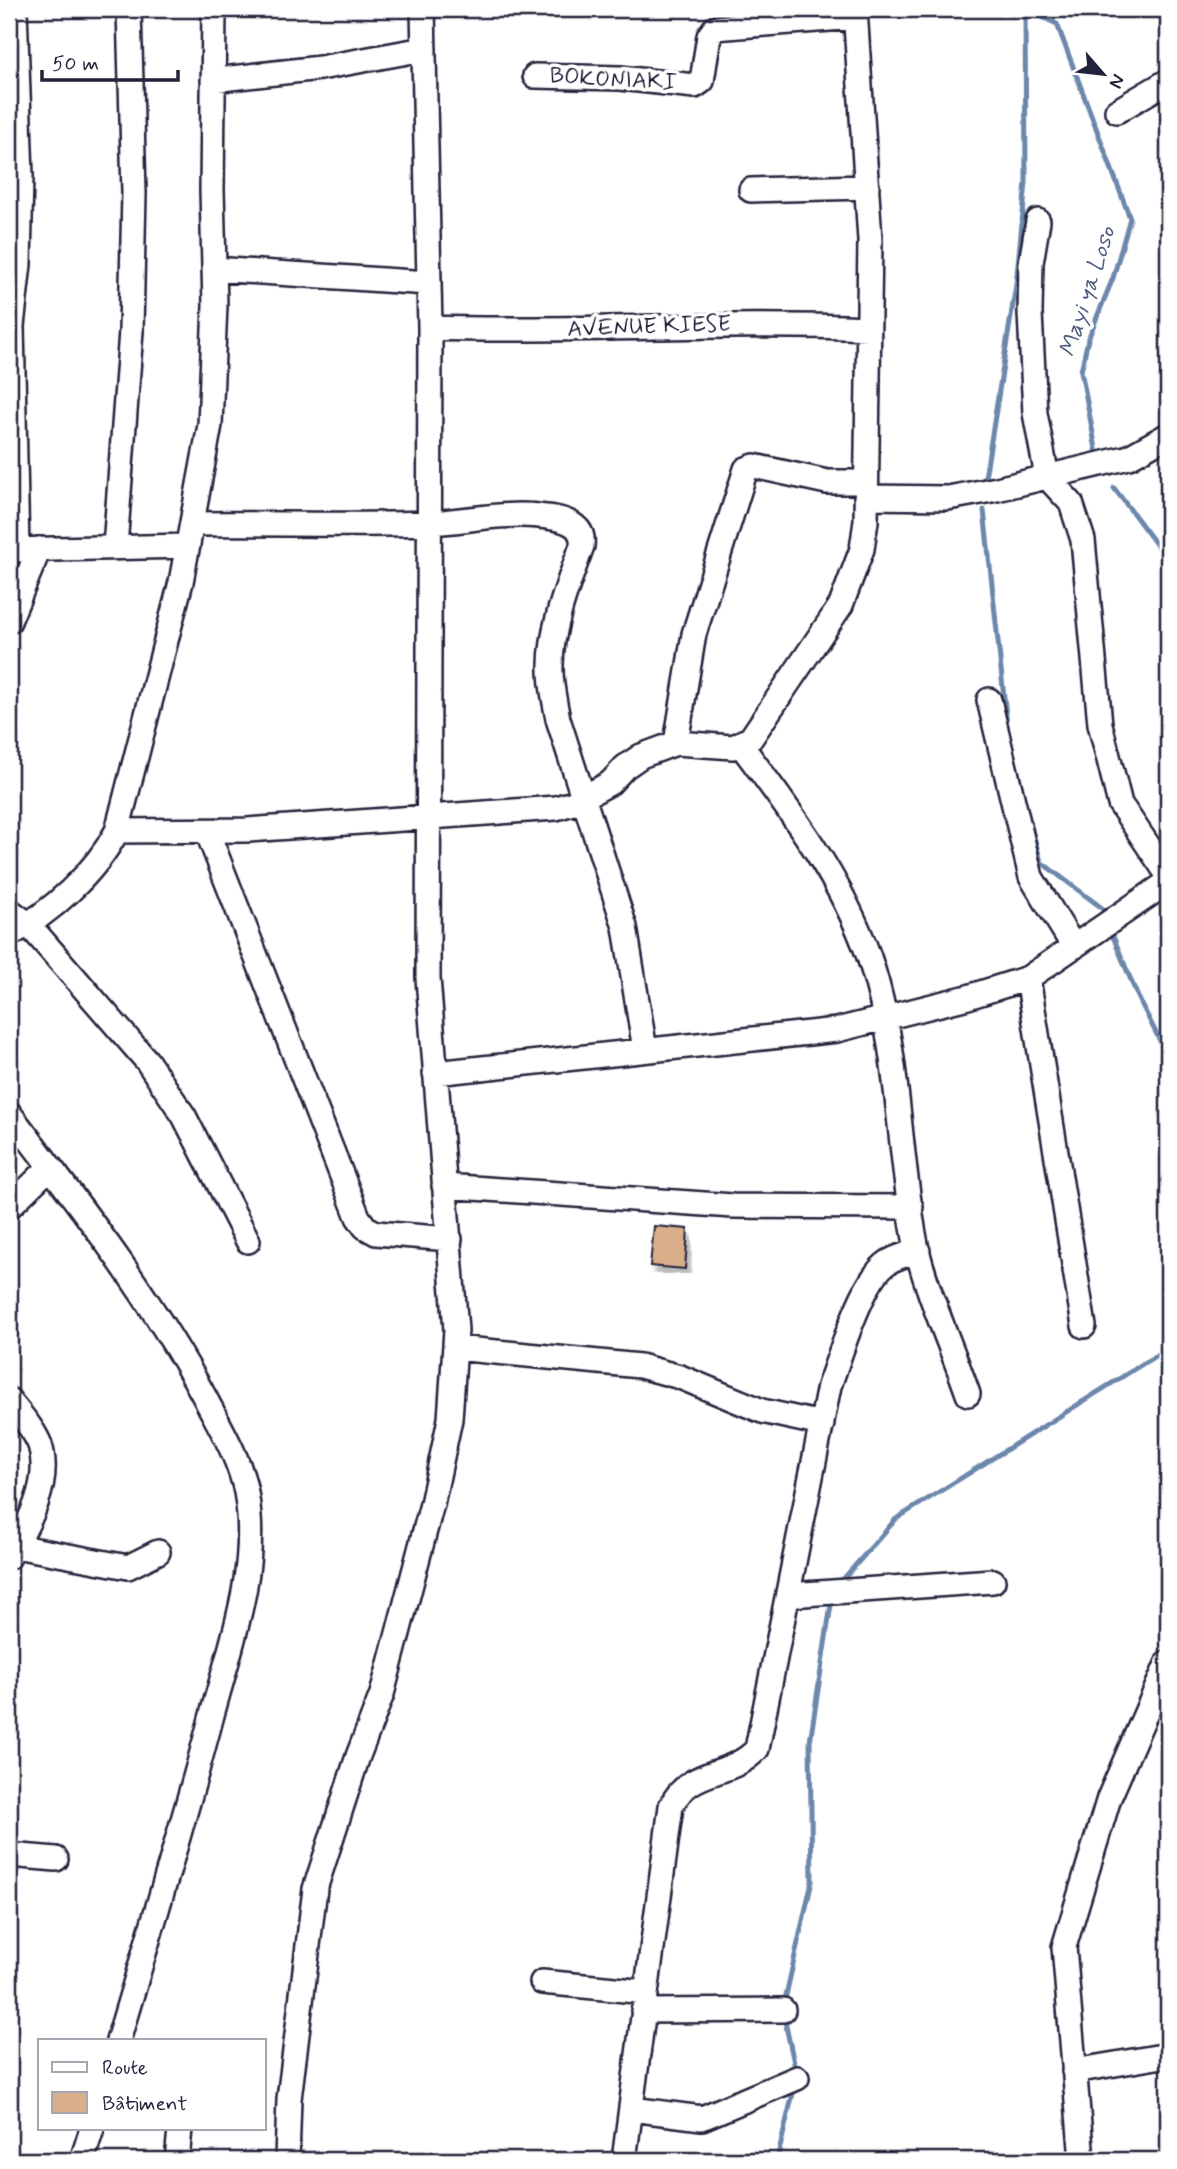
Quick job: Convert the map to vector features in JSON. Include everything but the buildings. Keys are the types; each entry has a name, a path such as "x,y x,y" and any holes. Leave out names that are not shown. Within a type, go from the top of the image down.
{"street":[{"path":"9,621 22,549 12,326 19,264 21,176 15,9"},
{"path":"115,547 131,331 134,192 129,9"},
{"path":"19,930 89,869 117,831 190,535 211,414 215,369 214,9"},
{"path":"287,2160 289,2099 315,1889 382,1694 432,1504 450,1419 455,1348 450,1239 428,978 430,328 423,9"},
{"path":"117,831 207,831 556,808 585,797 610,783 625,767 641,756 676,743 741,745 763,722 841,605 862,549 866,489 870,240 856,13"},
{"name":"BOKONIAKI","path":"535,76 620,78 698,85 703,76 709,36 715,28 856,13"},
{"path":"213,80 320,68 424,49"},
{"path":"1117,111 1168,81"},
{"path":"751,190 867,187"},
{"path":"1038,221 1031,263 1030,313 1035,413 1047,477 1071,503 1083,540 1100,724 1120,804 1168,875"},
{"path":"215,270 429,283"},
{"name":"AVENUE KIESE","path":"430,328 540,331 774,323 868,328"},
{"path":"676,743 694,634 746,469 754,467 866,489 948,498 1129,457 1168,435"},
{"path":"22,549 115,547 190,535 431,523 506,515 547,517 571,523 583,536 558,625 551,670 558,719 625,927 645,1051"},
{"path":"989,700 1031,877 1074,947"},
{"path":"741,745 820,854 849,908 869,958 886,1018 918,1251 968,1394"},
{"path":"207,831 358,1217 365,1227 376,1233 450,1239"},
{"path":"435,1073 837,1030 886,1018 1028,978 1168,882"},
{"path":"9,910 19,930 147,1061 184,1116 248,1241"},
{"path":"1028,978 1084,1326"},
{"path":"9,1113 109,1243 177,1347 235,1454 246,1491 250,1527 247,1577 237,1621 182,1828 119,2039"},
{"path":"9,1207 50,1167"},
{"path":"444,1186 733,1206 911,1207"},
{"path":"624,2160 671,1806 679,1790 693,1779 744,1762 757,1749 830,1386 849,1331 876,1272 888,1261 918,1251"},
{"path":"455,1348 640,1366 680,1377 774,1414 822,1424"},
{"path":"9,1400 39,1443 42,1459 36,1503 12,1551 128,1567 159,1552"},
{"path":"789,1595 993,1581"},
{"path":"1082,2160 1064,1947 1109,1798 1168,1661"},
{"path":"9,1856 56,1859"},
{"path":"542,1982 644,2001 783,2010"},
{"path":"1074,2071 1168,2055"},
{"path":"631,2109 702,2118 797,2078"},
{"path":"82,2160 92,2130"},
{"path":"177,2160 180,2130"}],"waterway":[{"name":"Mayi ya Loso","path":"1025,9 1057,24 1130,218 1113,278 1088,339 1081,371 1096,449"},
{"path":"985,478 1016,285 1026,182 1025,10"},
{"name":"Mayi ya Loso","path":"1114,488 1168,560"},
{"path":"984,510 1008,735"},
{"path":"1029,819 1041,862 1102,908 1105,917"},
{"path":"1110,929 1137,995 1168,1057"},
{"path":"839,1584 896,1519 1168,1348"},
{"path":"784,2004 812,1881 810,1742 832,1598"},
{"path":"784,2017 796,2072"},
{"path":"777,2160 795,2085"}]}
